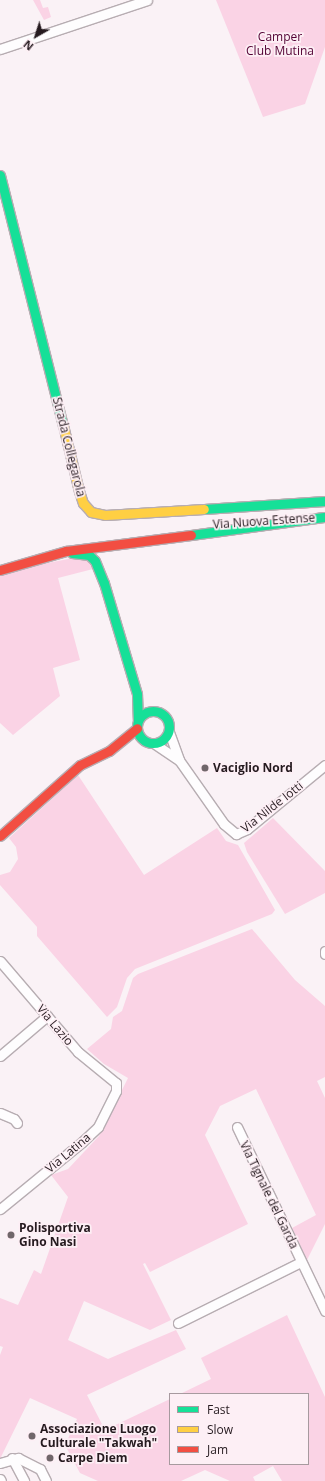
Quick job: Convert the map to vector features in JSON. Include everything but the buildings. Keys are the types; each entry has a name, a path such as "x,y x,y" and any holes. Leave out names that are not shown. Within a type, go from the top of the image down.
{"main road":[{"name":"Strada Collegarola","path":"0,175 79,491 83,503 91,512 105,515 325,501"},
{"name":"Via Nuova Estense","path":"0,570 66,551 324,517 148,530"},
{"path":"0,560 75,540"},
{"path":"101,570 109,553 137,542"},
{"path":"66,551 89,556 101,570 137,694 139,736 150,743"},
{"path":"108,751 163,741 169,732 168,720 137,694"},
{"path":"0,836 80,765 108,751 138,724 148,711 157,711"}],"street":[{"path":"0,49 147,0"},
{"name":"Via Nilde Iotti","path":"169,732 180,760 224,824 236,834 247,829 325,765"},
{"name":"Via Nilde Iotti","path":"150,743 180,760"},
{"name":"Via Lazio","path":"0,961 78,1052 116,1083"},
{"path":"0,1056 48,1016"},
{"name":"Via Latina","path":"0,1208 82,1142 98,1127 116,1091 116,1083"},
{"path":"0,1113 14,1119 17,1123"},
{"name":"Via Tignale del Garda","path":"237,1128 325,1311"},
{"name":"Via Tignale del Garda","path":"178,1323 301,1262"},
{"path":"12,1458 24,1481"},
{"path":"0,1463 12,1458 40,1469 46,1481"}],"green space":[{"path":"33,0 40,0 43,8 48,7 51,17 44,20"},
{"name":"Camper Club Mutina","path":"216,0 325,0 325,47 305,104 263,117"},
{"path":"84,556 93,569 58,578 80,660 53,668 60,696 13,735 0,723 0,572"},
{"path":"78,775 144,875 217,828 226,841 238,845 275,910 272,914 135,969 127,978 117,1007 107,1017 37,936 37,927 0,885 0,875 10,872 18,859 16,847 9,838"},
{"path":"273,818 325,871 325,893 285,914 247,852 244,843"},
{"path":"252,929 295,980 325,1006 325,1077 317,1081 325,1098 325,1224 307,1260 292,1228 316,1215 256,1089 220,1106 205,1135 248,1224 150,1272 145,1263 143,1264 171,1320 150,1330 84,1301 68,1340 108,1359 176,1330 186,1349 87,1395 105,1430 169,1399 169,1465 309,1465 309,1393 182,1393 211,1379 201,1358 287,1315 325,1397 325,1481 282,1481 273,1466 253,1477 255,1481 230,1481 205,1470 181,1481 98,1481 80,1473 65,1445 77,1419 30,1398 0,1459 0,1355 3,1347 0,1346 0,1298 18,1305 34,1270 41,1274 68,1197 51,1175 68,1169 99,1136 128,1078 104,1064 87,1049 111,1029 113,1017 122,1011 133,978 138,974"}],"traffic: fast":[{"path":"0,175 63,425"},
{"path":"204,509 325,501"},
{"path":"191,535 324,517"},
{"path":"72,553 89,555 95,561 104,583"},
{"path":"104,583 137,694 138,720"},
{"path":"150,711 156,711 165,715 169,727 165,739 156,743 150,743 141,739 137,730 137,724 141,715 150,711"}],"traffic: slow":[{"path":"63,425 79,491 83,503 91,512 105,515 204,509"}],"traffic: jam":[{"path":"0,570 66,551 191,535"},
{"path":"0,836 80,765 109,751 137,728"}],"place":[{"name":"Vaciglio Nord","path":"205,768"},
{"name":"Polisportiva Gino Nasi","path":"11,1235"},
{"name":"Associazione Luogo Culturale \"Takwah\"","path":"32,1436"},
{"name":"Carpe Diem","path":"50,1458"}]}
